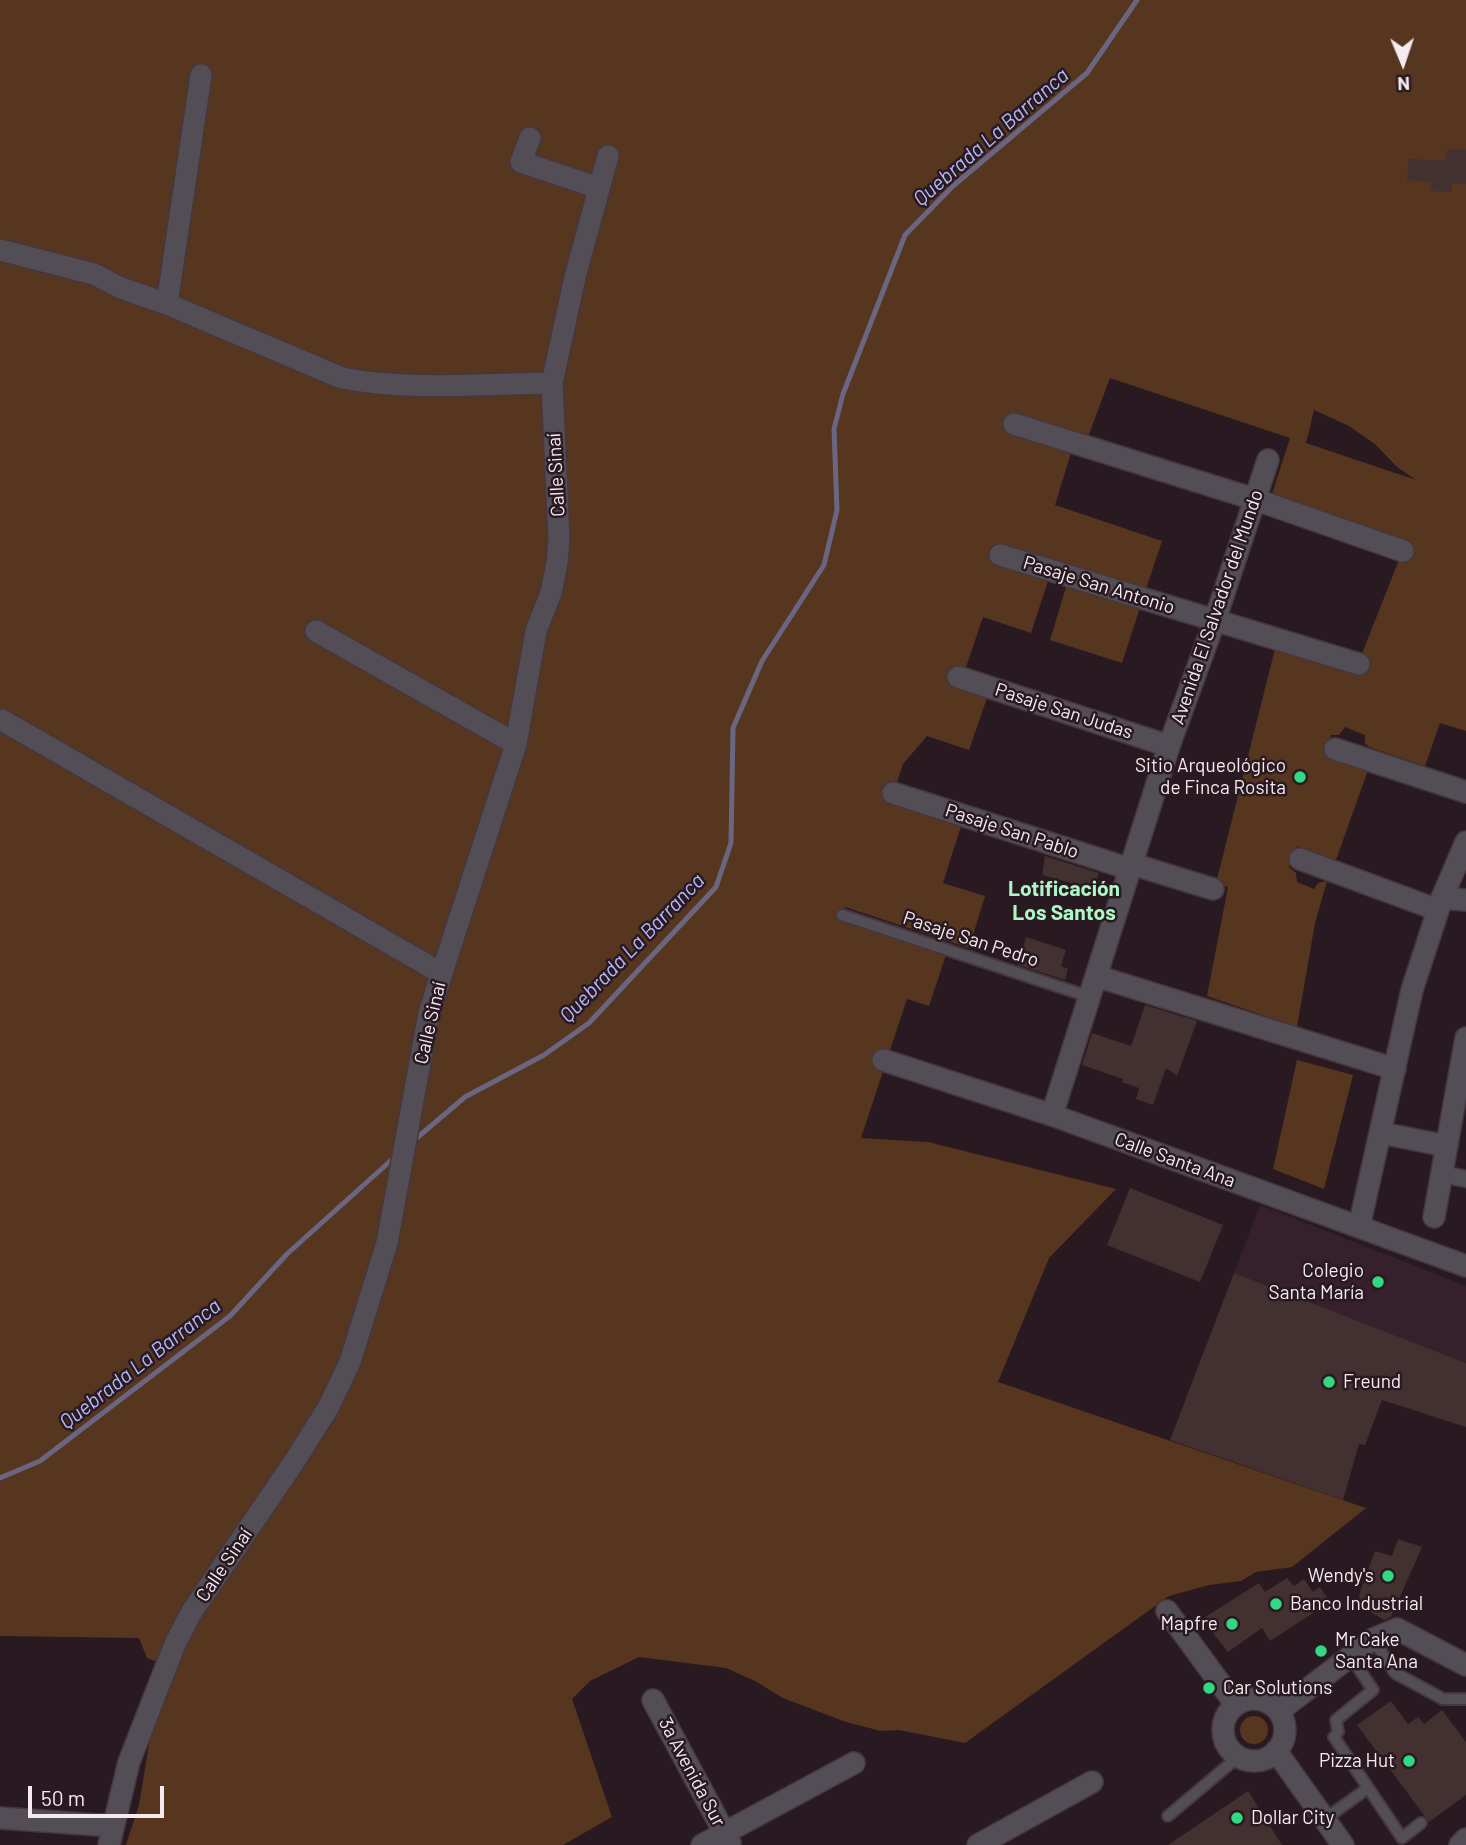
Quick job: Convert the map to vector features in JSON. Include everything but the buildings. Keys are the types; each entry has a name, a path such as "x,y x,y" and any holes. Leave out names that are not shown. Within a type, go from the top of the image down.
{"street":[{"path":"167,304 201,75"},
{"path":"530,138 521,162 599,188"},
{"name":"Calle Sinaí","path":"111,1836 129,1762 176,1644 191,1614 328,1408 351,1362 387,1242 429,1013 516,744 536,631 551,593 559,539 552,383 575,277 608,156"},
{"path":"0,250 94,274 121,288 167,304 342,378 413,385 552,383"},
{"path":"1014,424 1254,499 1403,551"},
{"name":"Avenida El Salvador del Mundo","path":"1052,1115 1169,746 1215,620 1268,460"},
{"name":"Pasaje San Antonio","path":"1000,555 1359,664"},
{"path":"316,631 516,744"},
{"name":"Pasaje San Judas","path":"958,677 1169,746"},
{"path":"2,720 441,973"},
{"path":"1335,749 1466,792"},
{"name":"Pasaje San Pablo","path":"893,793 1131,867 1213,889"},
{"path":"1359,1227 1412,990 1440,904 1466,842"},
{"path":"1300,859 1440,904 1466,900"},
{"path":"1093,987 1395,1069"},
{"path":"1434,1217 1447,1146 1462,1088 1466,1038"},
{"name":"Calle Santa Ana","path":"883,1060 1052,1115 1466,1266"},
{"path":"1381,1133 1447,1146"},
{"path":"1442,1174 1466,1179"},
{"path":"1167,1611 1236,1705"},
{"path":"1279,1712 1373,1639 1397,1629 1466,1665"},
{"path":"1256,1699 1266,1702 1279,1712 1284,1734 1276,1751 1268,1757 1248,1760 1230,1750 1223,1731 1224,1721 1236,1705 1256,1699"},
{"name":"3a Avenida Sur","path":"653,1700 728,1839"},
{"path":"1276,1751 1343,1845"},
{"path":"702,1845 728,1839 854,1763"},
{"path":"978,1845 1092,1782"},
{"path":"0,1818 111,1836"},
{"path":"1460,1845 1466,1839"}],"lane":[{"name":"Pasaje San Pedro","path":"842,915 1093,987"},
{"path":"1373,1639 1395,1673 1443,1699 1466,1699"},
{"path":"1351,1657 1373,1690 1336,1720 1338,1732 1334,1737 1402,1838 1421,1823"},
{"path":"1168,1816 1238,1756"},
{"path":"1325,1819 1368,1788"}],"shaded area":[{"path":"0,0 1466,0 1466,731 1440,723 1425,766 1369,747 1365,743 1365,735 1345,727 1339,735 1331,735 1325,755 1368,770 1336,860 1297,846 1289,867 1296,873 1297,882 1314,889 1318,883 1327,881 1315,923 1297,1027 1207,996 1228,887 1216,883 1275,649 1354,674 1406,542 1272,494 1290,438 1110,378 1088,437 1013,434 1071,453 1055,505 1162,541 1146,589 1003,544 1000,555 1049,578 1031,633 983,617 965,670 988,695 969,750 927,736 903,764 891,800 962,823 943,883 985,896 969,948 845,907 840,920 946,955 929,1006 907,999 861,1138 928,1142 1116,1189 1049,1258 998,1382 1366,1508 1292,1567 1256,1572 1241,1581 1209,1585 1169,1596 965,1743 899,1730 881,1731 846,1722 783,1698 726,1668 639,1657 590,1681 572,1699 612,1817 563,1845 126,1845 139,1805 162,1664 147,1658 139,1638 0,1636","holes":["1314,410 1349,426 1375,444 1397,467 1416,480 1306,443"]},
{"path":"1067,584 1140,608 1122,663 1050,640"},
{"path":"1297,1060 1353,1075 1324,1189 1273,1169"},
{"path":"1260,1205 1466,1286 1466,1363 1234,1274"},
{"path":"1254,1716 1264,1720 1268,1730 1264,1740 1254,1744 1244,1740 1240,1730 1244,1720"}],"waterway":[{"name":"Quebrada La Barranca","path":"412,1142 465,1097 544,1055 589,1023 716,887 731,843 733,728 762,661 824,565 837,510 834,429 843,394 905,235 953,186 1087,73 1137,0"},
{"name":"Quebrada La Barranca","path":"0,1478 40,1461 230,1316 287,1254 397,1155"}],"place":[{"name":"Sitio Arqueológico de Finca Rosita","path":"1300,777"},
{"name":"Colegio Santa María","path":"1378,1282"},
{"name":"Freund","path":"1329,1382"},
{"name":"Wendy's","path":"1388,1576"},
{"name":"Banco Industrial","path":"1276,1604"},
{"name":"Mapfre","path":"1232,1624"},
{"name":"Mr Cake Santa Ana","path":"1321,1651"},
{"name":"Car Solutions","path":"1209,1688"},
{"name":"Pizza Hut","path":"1409,1761"},
{"name":"Dollar City","path":"1237,1818"}],"district":[{"name":"Lotificación Los Santos","path":"1064,901"}]}
